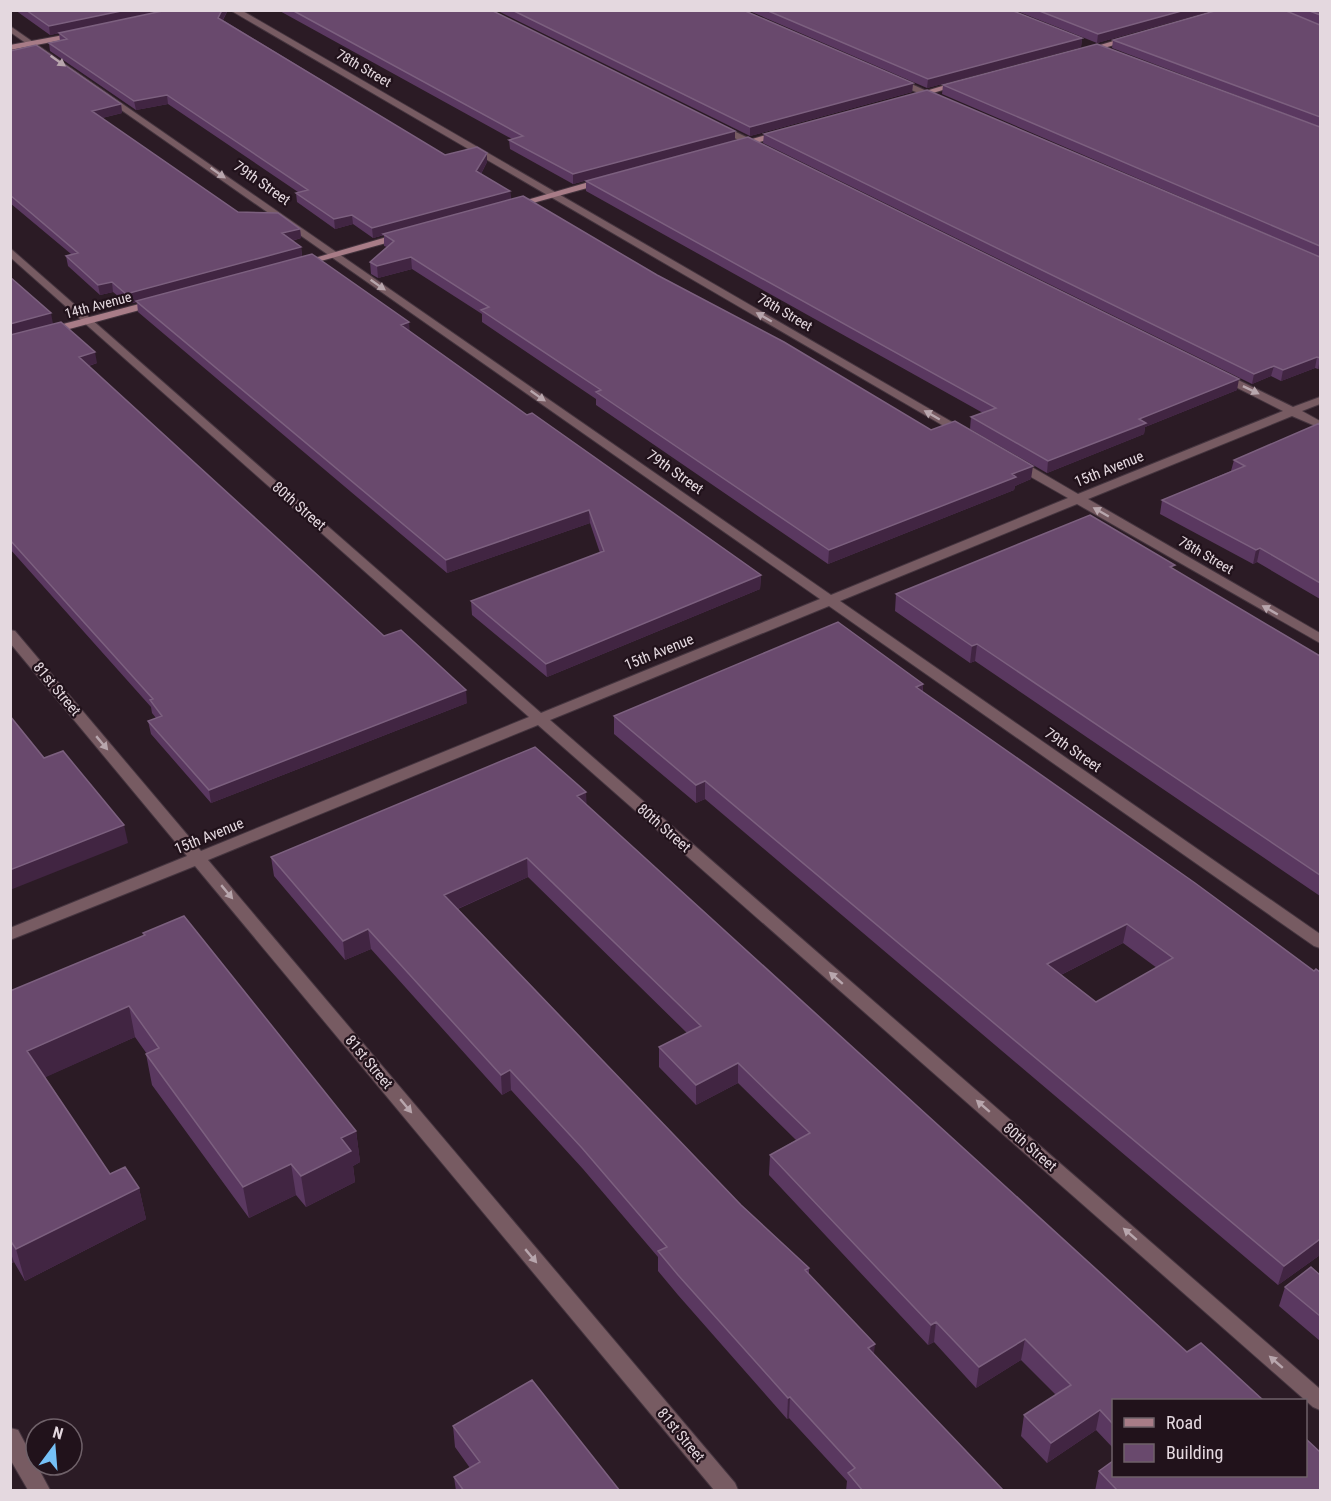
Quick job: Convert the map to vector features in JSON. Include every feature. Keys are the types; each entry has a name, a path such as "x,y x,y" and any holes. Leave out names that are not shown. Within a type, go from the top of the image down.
{"main road":[{"path":"10,48 94,31"},
{"path":"1078,53 1139,36"},
{"path":"1075,40 1113,54"},
{"path":"898,100 974,80"},
{"path":"722,149 789,131"},
{"path":"501,209 619,177"},
{"path":"292,266 414,232"},
{"name":"14th Avenue","path":"10,342 171,298"}],"street":[{"name":"78th Street","path":"234,10 980,442"},
{"name":"79th Street","path":"10,27 1320,942"},
{"path":"886,76 953,105"},
{"path":"711,123 775,155"},
{"name":"80th Street","path":"10,251 540,719 1320,1401"},
{"path":"1211,370 1320,424"},
{"name":"15th Avenue","path":"10,935 1320,400"},
{"name":"78th Street","path":"999,453 1320,639"},
{"name":"81st Street","path":"10,634 727,1491"},
{"path":"10,1437 39,1491"}],"building":[{"path":"26,10 126,10 49,26"},
{"path":"167,10 222,10 218,18 445,155 477,147 487,153 476,171 510,191 372,228 352,215 334,219 296,193 308,190 167,95 134,101 49,43 67,39 59,33"},
{"path":"292,10 491,10 735,131 573,174 509,140 523,136"},
{"path":"512,10 743,10 913,83 750,127"},
{"path":"766,10 1011,10 1082,38 928,79"},
{"path":"1037,10 1185,10 1098,34"},
{"path":"1218,10 1284,10 1320,25 1320,117 1113,40"},
{"path":"1307,10 1320,10 1320,15"},
{"path":"1097,44 1320,127 1320,246 943,85"},
{"path":"36,45 121,104 92,111 238,212 278,213 300,229 282,233 301,247 126,294 112,282 98,285 66,256 78,253 10,195 10,51"},
{"path":"927,90 1320,257 1320,358 1317,357 1283,370 1274,366 1254,374 764,134"},
{"path":"748,137 1239,379 1139,419 1146,423 1048,461 971,417 996,408 586,181"},
{"path":"523,196 657,275 784,342 931,430 955,421 1033,466 1012,474 1016,477 829,550 596,392 601,390 481,310 489,307 411,257 377,266 370,262 394,241 383,234"},
{"path":"312,254 409,322 401,325 527,415 532,413 761,575 546,664 471,601 604,551 589,510 446,560 136,301"},
{"path":"10,277 51,313 10,324"},
{"path":"61,322 95,352 79,357 384,636 401,630 466,690 209,790 148,721 162,716 150,700 153,699 10,540 10,335"},
{"path":"1320,423 1320,583 1260,548 1256,550 1162,500 1245,466 1234,460"},
{"path":"1090,515 1175,565 1170,567 1320,656 1320,875 977,644 972,646 896,594"},
{"path":"838,622 923,684 916,687 1195,883 1314,971 1316,969 1320,972 1320,1239 1284,1266 705,781 696,785 614,716","holes":["1127,924 1173,958 1096,1002 1047,964"]},
{"path":"10,716 44,758 63,751 124,825 10,870"},
{"path":"535,747 586,792 577,796 1187,1352 1201,1343 1262,1399 1112,1399 1112,1423 1100,1410 1051,1443 1024,1415 1071,1385 1025,1339 979,1367 936,1322 931,1325 770,1155 810,1133 738,1063 696,1085 659,1047 701,1026 527,858 444,895 741,1205 809,1268 805,1270 875,1344 868,1348 1004,1491 863,1491 848,1473 855,1468 790,1397 788,1398 678,1275 658,1251 667,1247 582,1148 510,1070 501,1075 368,929 343,941 271,857"},
{"path":"184,916 356,1131 341,1138 351,1151 301,1176 291,1164 243,1187 146,1054 159,1048 129,1006 27,1051 110,1174 125,1167 139,1188 16,1249 10,1240 10,991 145,935 143,933"},
{"path":"1311,1267 1320,1275 1320,1316 1285,1287"},
{"path":"532,1380 620,1491 464,1491 454,1477 480,1462 453,1426"},
{"path":"1307,1440 1320,1452 1320,1491 1118,1491 1099,1471 1112,1462 1112,1477 1307,1477"}]}
